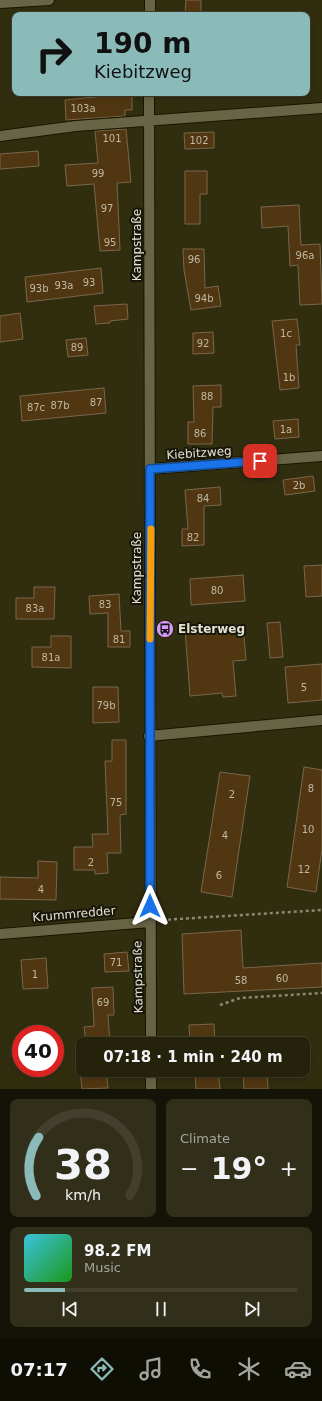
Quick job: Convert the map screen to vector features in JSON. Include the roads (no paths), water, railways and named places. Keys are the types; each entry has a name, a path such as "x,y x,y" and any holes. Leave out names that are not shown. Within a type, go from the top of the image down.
{"street":[{"path":"0,3 50,0"},
{"path":"150,0 150,12"},
{"name":"Kampstraße","path":"149,96 149,736 151,1037"},
{"path":"0,136 76,126 322,108"},
{"name":"Kiebitzweg","path":"150,469 322,456"},
{"path":"149,736 322,720"},
{"name":"Krummredder","path":"0,934 150,922"},
{"path":"151,1077 151,1089"}],"place":[{"name":"Elsterweg","path":"165,629"}]}
